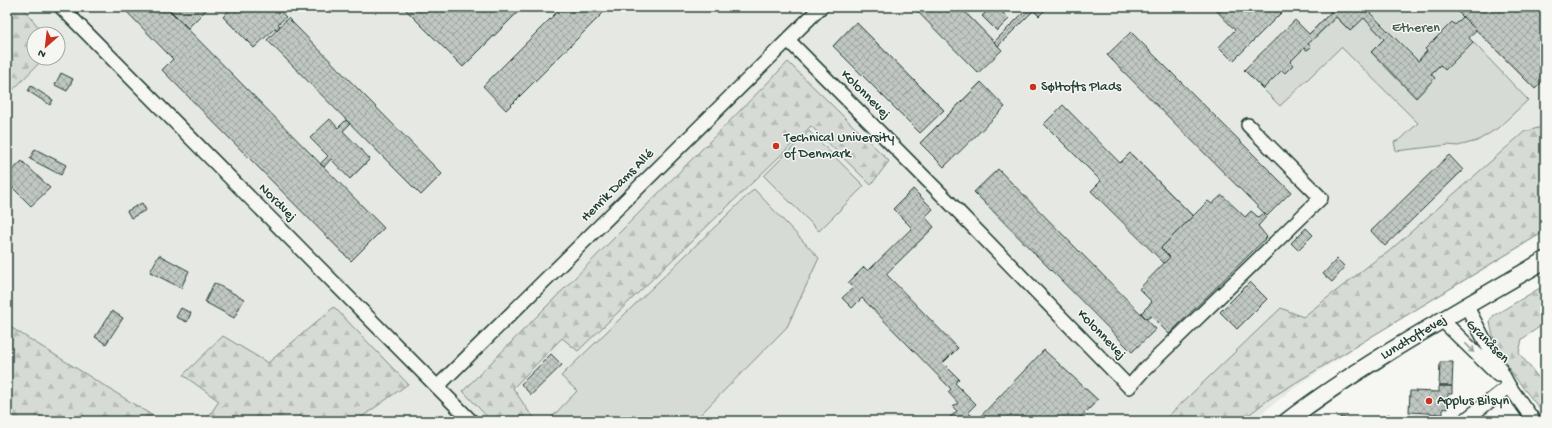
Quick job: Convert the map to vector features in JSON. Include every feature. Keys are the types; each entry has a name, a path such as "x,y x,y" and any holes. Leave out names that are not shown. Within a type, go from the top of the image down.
{"street":[{"name":"Nordvej","path":"61,7 471,421"},
{"name":"Henrik Dams Allé","path":"437,387 821,7"},
{"name":"Kolonnevej","path":"788,40 944,197 1129,387 1321,198 1248,125"},
{"name":"Lundtoftevej","path":"1287,421 1307,406 1385,355 1545,260"},
{"name":"Granåsen","path":"1466,307 1509,386 1534,421"},
{"name":"Granåsen","path":"1443,320 1509,386"},
{"path":"1464,421 1509,386"}],"shaded area":[{"name":"Technical University of Denmark","path":"7,7 1545,7 1545,233 1373,336 1291,390 1252,421 7,421"}],"green space":[{"path":"7,7 22,7 37,26 26,26 26,66 36,66 7,96"},
{"name":"Etheren","path":"1364,7 1453,7 1463,17 1455,25 1452,22 1425,49 1427,51 1418,61"},
{"path":"1336,17 1350,31 1364,18 1384,39 1371,52 1416,97 1435,78 1431,74 1440,65 1446,69 1473,42 1528,100 1498,128 1477,141 1458,146 1448,145 1396,151 1394,142 1401,139 1418,123 1341,47 1280,106 1263,89 1282,70 1285,73 1293,65 1290,62 1304,48 1307,50 1311,47 1308,44"},
{"path":"788,62 889,161 871,185 811,126 578,351 562,338 513,388 529,412 538,421 491,421 463,391"},
{"path":"1545,126 1545,231 1269,399 1241,421 1163,421 1281,308 1303,317 1377,259 1387,253 1524,132"},
{"path":"809,131 864,186 819,231 764,176"},
{"path":"754,189 819,258 787,327 694,421 548,421 577,391 561,376"},
{"path":"1545,285 1545,323 1522,339 1519,353 1545,386 1545,416 1519,383 1504,360 1497,347 1490,321 1493,316"},
{"path":"334,307 408,384 356,421 206,421 219,401 183,375 223,336 268,363"},
{"path":"7,325 161,421 10,421 7,419"}],"building":[{"path":"126,7 166,7 384,228 351,261 162,70 173,59 124,9"},
{"path":"167,7 209,7 188,28"},
{"path":"232,7 276,7 286,17 278,24 280,26 277,30 275,28 254,48 223,17"},
{"path":"403,7 523,7 463,67"},
{"path":"562,7 609,7 506,110 483,86"},
{"path":"913,7 960,7 1002,50 978,73"},
{"path":"991,7 997,7 1009,19 997,31 982,16"},
{"path":"1029,7 1034,10 998,46 994,42"},
{"path":"1030,7 1048,7 1039,16"},
{"path":"1287,7 1233,61 1219,47 1235,30 1214,8"},
{"path":"1326,7 1364,7 1418,61 1427,51 1425,49 1452,22 1455,25 1463,17 1476,30 1469,38 1473,42 1445,70 1440,65 1431,74 1435,78 1416,98 1371,52 1384,39 1364,18 1350,31 1336,17 1308,44 1311,47 1307,50 1304,48 1290,62 1293,65 1285,73 1282,70 1263,89 1244,70 1295,20 1309,34 1331,12"},
{"path":"1453,7 1545,7 1545,79 1535,89"},
{"path":"288,18 442,174 421,195 267,40"},
{"path":"856,22 944,110 920,133 833,46"},
{"path":"1131,32 1291,192 1267,216 1107,55"},
{"path":"61,73 73,79 67,91 55,85"},
{"path":"981,82 1005,107 944,167 920,143"},
{"path":"31,86 53,100 50,105 28,91"},
{"path":"1063,105 1120,163 1130,153 1193,216 1161,248 1170,257 1164,263 1091,191 1101,181 1044,124"},
{"path":"330,119 338,128 346,120 350,124 343,131 370,159 350,179 331,159 324,167 320,164 328,156 310,138"},
{"path":"35,149 66,165 61,175 30,159"},
{"path":"1449,155 1463,170 1385,246 1371,231"},
{"path":"22,161 50,188 31,206 10,185 7,188 7,175"},
{"path":"998,169 1156,329 1132,352 974,192"},
{"path":"913,189 933,209 925,217 934,227 886,274 958,348 943,363 959,379 955,383 976,404 968,412 973,417 969,421 967,421 963,416 958,421 946,421 957,411 953,407 958,403 948,392 951,389 862,298 852,308 842,298 853,288 848,283 864,267 868,271 912,228 893,209"},
{"path":"1222,195 1245,217 1251,211 1258,217 1262,214 1266,217 1258,226 1267,237 1169,334 1151,316 1147,319 1141,313 1152,302 1139,289 1170,257 1161,248 1208,201 1212,204"},
{"path":"142,203 146,210 131,218 127,211"},
{"path":"1306,228 1313,235 1298,250 1291,243"},
{"path":"159,255 189,271 181,288 150,272"},
{"path":"1337,259 1345,267 1332,282 1323,274"},
{"path":"1250,282 1267,299 1237,329 1220,312"},
{"path":"214,283 244,299 234,318 205,302"},
{"path":"181,308 191,313 187,322 176,317"},
{"path":"112,311 123,318 106,344 95,337"},
{"path":"1044,350 1098,400 1077,421 976,421"},
{"path":"551,354 562,365 531,395 521,384"},
{"path":"1440,362 1453,362 1452,386 1439,386"},
{"name":"Applus Bilsyn","path":"1439,386 1452,386 1452,394 1448,394 1447,409 1443,408 1443,414 1409,412 1410,391 1439,392"},
{"path":"1388,414 1400,421 1384,421"},
{"path":"1416,416 1418,416 1427,421 1413,421"},
{"path":"1340,417 1358,420 1358,421 1340,421"}],"place":[{"name":"Søltofts Plads","path":"1033,87"},
{"name":"Technical University of Denmark","path":"776,146"},
{"name":"Applus Bilsyn","path":"1429,401"}]}
